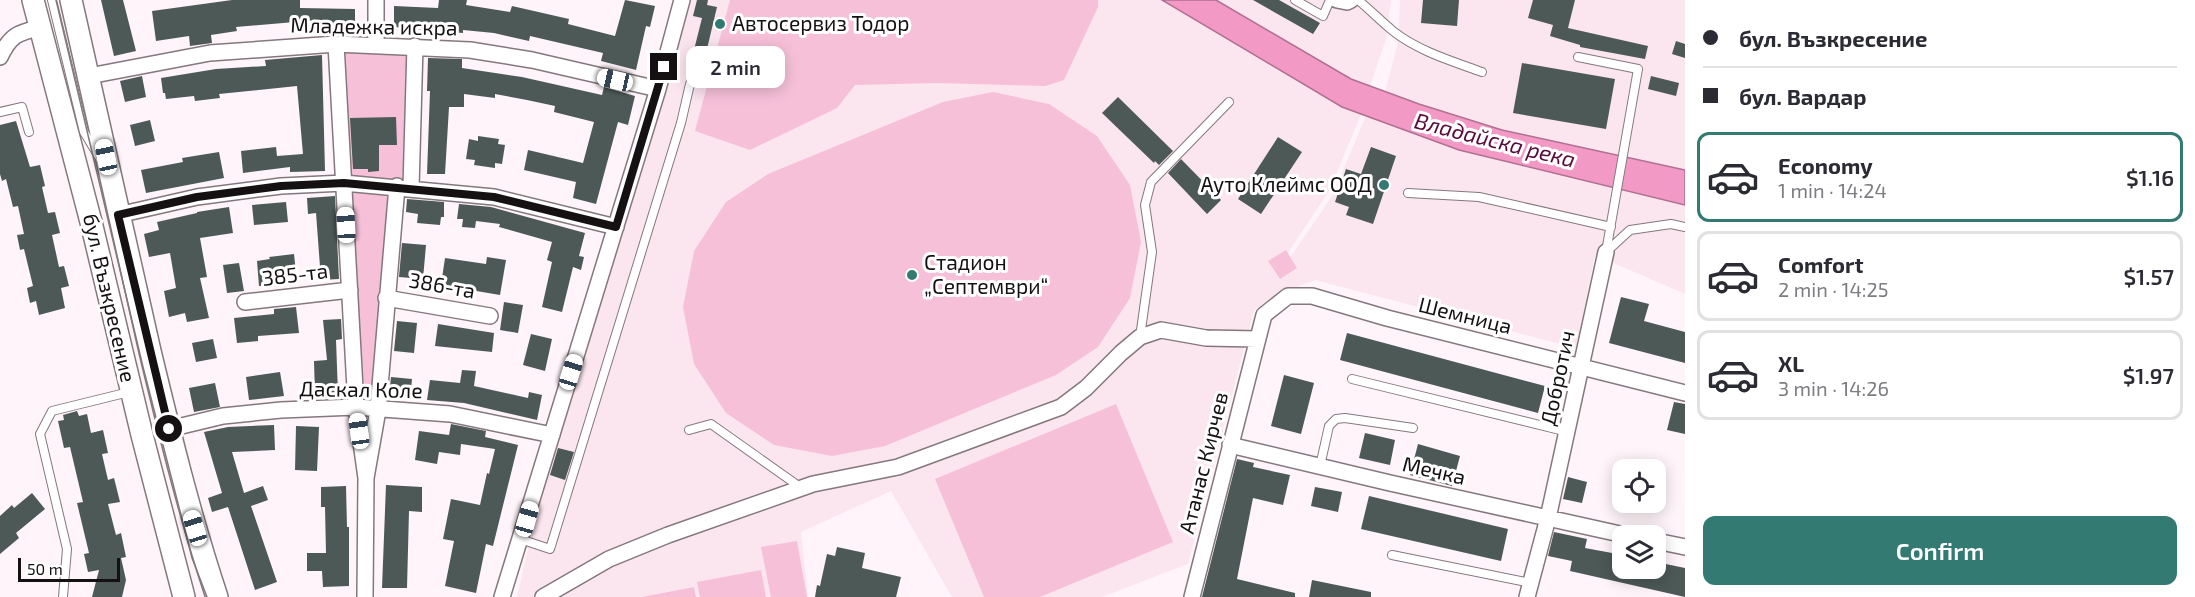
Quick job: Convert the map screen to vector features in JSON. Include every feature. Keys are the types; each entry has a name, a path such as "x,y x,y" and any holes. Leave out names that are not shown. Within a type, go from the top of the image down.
{"main road":[{"name":"бул. Възкресение","path":"33,0 184,597"},
{"name":"бул. Възкресение","path":"71,0 118,215 169,429 190,513 218,597"}],"street":[{"path":"376,0 376,45"},
{"path":"502,597 658,89 682,0"},
{"path":"0,57 4,39 41,27"},
{"path":"336,44 356,407 366,478 365,597"},
{"name":"Младежка искра","path":"89,76 210,54 336,44 470,50 531,60 658,89"},
{"path":"366,478 378,410 386,298 404,187 415,46"},
{"path":"118,215 197,197 281,186 344,183 494,197 616,227"},
{"name":"Добротич","path":"1529,590 1568,432 1606,252"},
{"name":"385-та","path":"245,302 350,290"},
{"name":"Шемница","path":"1258,339 1264,315 1288,296 1312,296 1387,318 1685,393"},
{"name":"386-та","path":"386,298 490,316"},
{"path":"543,597 609,559 668,535 813,484 898,467 1061,407 1086,388 1140,337 1161,330 1206,338 1258,339"},
{"name":"Атанас Кирчев","path":"1192,597 1258,339"},
{"name":"Даскал Коле","path":"169,429 224,416 281,410 356,407 450,414 552,435"},
{"name":"Мечка","path":"1230,445 1612,532"},
{"path":"1666,543 1685,547"}],"lane":[{"name":"бул. Възкресение","path":"52,0 84,132 110,177"},
{"path":"1295,0 1323,16 1330,0"},
{"path":"1348,1 1415,45 1482,72"},
{"path":"1578,57 1638,69 1606,252"},
{"path":"520,539 550,549 681,123 690,84"},
{"path":"1140,337 1152,252 1145,205 1151,182 1229,102"},
{"path":"0,112 22,107 29,132"},
{"path":"1408,193 1479,197 1611,227"},
{"path":"1606,252 1630,230 1671,224 1685,227"},
{"path":"1352,379 1568,432"},
{"path":"63,597 66,549 40,434 52,411 132,392"},
{"path":"1320,466 1329,426 1336,419 1345,418 1413,428"},
{"path":"689,430 711,424 801,488"},
{"path":"1392,555 1529,590"}],"shaded area":[{"path":"690,0 1391,0 1386,39 1358,122 1329,191 1278,268 1277,277 1332,196 1366,116 1459,150 1685,205 1685,294 1595,255 1576,348 1315,280 1275,295 1254,310 1188,564 1102,597 952,597 891,491 801,532 808,597 517,597 532,531 559,434"},
{"path":"730,0 1098,0 1098,7 1064,80 1045,86 936,83 855,85 837,108 750,150 695,131"},
{"path":"1400,0 1685,0 1685,170 1502,130 1385,92 1398,42"},
{"path":"336,44 415,46 411,188 344,183"},
{"name":"Стадион „Септември“","path":"993,92 1049,104 1097,136 1130,185 1141,242 1130,298 1098,347 1056,375 885,446 832,456 774,445 726,413 694,364 683,307 694,251 726,202 768,174 943,102"},
{"path":"345,184 396,188 377,407 357,405"},
{"path":"1286,250 1297,268 1280,279 1268,261"},
{"path":"1116,404 1173,542 1040,597 984,597 935,479"},
{"path":"797,541 807,597 771,597 761,547"},
{"path":"761,570 766,597 700,597 697,582"},
{"path":"694,587 696,597 642,597"}],"water":[{"name":"Владайска река","path":"1162,0 1216,0 1351,79 1419,104 1502,130 1685,170 1685,205 1459,150 1342,107"}],"building":[{"path":"101,0 123,0 136,51 114,56"},
{"path":"232,0 300,0 300,8 355,9 355,30 318,30 318,20 236,27 237,31 211,35 212,43 190,46 189,36 156,41 152,11"},
{"path":"439,0 467,0 466,5 510,12 512,6 569,19 568,24 615,36 625,0 655,6 650,27 646,26 636,70 601,61 603,53 530,36 529,41 494,33 463,30 463,33 394,27 394,6 438,8"},
{"path":"697,0 708,0 707,5 717,7 706,53 694,50 702,18 693,16"},
{"path":"1253,0 1279,0 1320,23 1313,34"},
{"path":"1423,0 1459,0 1457,26 1421,23"},
{"path":"1533,0 1575,0 1568,28 1648,46 1645,59 1580,47 1580,45 1550,36 1553,25 1528,18"},
{"path":"1676,41 1685,44 1685,58 1672,54"},
{"path":"322,55 325,171 290,172 290,167 243,173 241,151 276,147 277,156 303,154 297,86 219,94 220,98 195,101 194,96 166,99 163,93 161,78 216,69 266,66 265,60"},
{"path":"428,58 462,59 462,68 522,77 602,95 604,87 635,96 628,125 618,122 596,204 573,198 576,182 524,170 528,150 583,163 594,122 554,112 555,106 495,94 495,98 464,94 464,107 449,107 445,174 427,174 430,91 427,91"},
{"path":"1522,63 1615,79 1606,129 1513,113"},
{"path":"142,76 146,97 125,102 120,81"},
{"path":"1651,76 1679,83 1676,96 1648,89"},
{"path":"1118,97 1173,151 1159,165 1155,161 1154,163 1102,113"},
{"path":"396,117 397,145 379,145 379,171 368,172 368,169 353,169 350,118"},
{"path":"150,120 155,141 135,146 130,125"},
{"path":"16,121 30,167 40,165 48,213 55,212 60,233 52,235 59,267 64,266 69,286 61,288 65,308 39,315 36,301 30,303 27,288 33,286 24,249 20,250 17,235 24,234 18,206 13,207 6,179 2,181 0,174 0,125"},
{"path":"478,136 499,139 498,144 505,145 502,164 495,163 495,168 474,165 475,160 466,159 469,139 478,141"},
{"path":"1278,137 1302,152 1261,214 1238,199"},
{"path":"1371,147 1396,156 1373,224 1346,215 1349,207 1335,202 1346,169 1361,174"},
{"path":"219,152 224,178 146,193 141,170 183,162 182,158"},
{"path":"1181,159 1221,200 1207,214 1168,173"},
{"path":"335,196 339,279 321,280 316,213 308,214 307,198"},
{"path":"407,199 444,202 444,217 441,217 440,225 417,223 418,214 406,212"},
{"path":"286,202 288,222 254,225 252,205"},
{"path":"459,204 491,207 585,233 579,256 584,257 581,270 573,267 562,312 542,307 552,262 547,260 552,242 499,227 500,224 476,221 475,228 462,227 463,219 457,219"},
{"path":"229,207 233,233 200,238 207,277 200,278 209,318 187,322 185,313 169,317 164,291 176,288 170,253 149,257 144,234 159,230 157,222"},
{"path":"402,243 426,245 423,279 399,277"},
{"path":"294,254 297,282 259,286 257,261"},
{"path":"487,257 506,260 500,295 441,285 445,258 486,264"},
{"path":"239,263 244,291 227,293 223,265"},
{"path":"1621,297 1649,304 1644,321 1685,332 1685,363 1609,343"},
{"path":"504,302 523,305 518,333 500,330"},
{"path":"296,307 299,333 258,336 258,341 237,343 234,318 274,314 274,309"},
{"path":"341,319 342,339 336,340 338,394 315,395 314,361 327,360 323,320"},
{"path":"397,321 417,323 414,353 394,351"},
{"path":"438,324 494,333 492,352 435,346"},
{"path":"1347,333 1545,386 1538,413 1340,360"},
{"path":"531,334 552,339 545,371 523,365"},
{"path":"213,339 217,358 196,362 192,343"},
{"path":"462,370 476,371 474,386 528,398 529,392 542,395 537,420 464,403 427,400 430,380 460,383"},
{"path":"280,372 284,396 249,400 246,377"},
{"path":"1284,375 1314,383 1301,434 1271,426"},
{"path":"391,377 412,379 410,399 389,397"},
{"path":"215,383 220,407 194,412 189,388"},
{"path":"1674,402 1685,404 1685,434 1667,430"},
{"path":"77,411 79,416 87,414 91,433 103,430 108,453 102,454 108,480 114,478 120,502 108,504 116,535 121,533 126,557 121,558 126,580 122,597 92,597 99,570 88,572 84,554 89,553 77,503 83,502 70,447 64,448 58,421 64,420 63,415"},
{"path":"451,424 486,431 485,437 518,445 493,546 486,544 476,593 445,586 454,541 443,539 451,499 480,505 495,449 461,444 460,455 439,452 437,464 415,460 419,431 449,435"},
{"path":"274,425 275,450 232,452 244,493 263,486 268,500 251,506 277,582 255,590 228,507 212,512 208,498 222,493 204,432 228,427"},
{"path":"296,426 319,427 317,471 295,470"},
{"path":"1365,433 1395,440 1390,465 1359,458"},
{"path":"1418,444 1460,456 1452,486 1410,475"},
{"path":"558,448 574,452 565,480 550,475"},
{"path":"1237,459 1254,463 1253,467 1290,475 1283,505 1253,498 1237,579 1295,593 1295,597 1202,597"},
{"path":"1568,477 1587,482 1582,503 1563,499"},
{"path":"386,485 422,487 422,512 409,511 407,588 382,588"},
{"path":"346,486 349,586 323,587 322,571 307,571 307,553 326,553 325,507 321,507 321,487"},
{"path":"1315,487 1342,492 1338,512 1311,506"},
{"path":"32,493 45,509 16,533 19,538 0,554 0,516 12,505 14,508"},
{"path":"1369,496 1508,529 1501,561 1361,529"},
{"path":"1554,532 1587,539 1585,548 1612,553 1612,579 1666,579 1666,564 1685,568 1685,597 1570,571 1572,561 1548,556"},
{"path":"837,547 865,553 862,568 901,577 896,597 815,597 817,585 820,586 827,554 835,556"},
{"path":"1312,580 1371,592 1371,597 1309,597"}],"tram line":[{"path":"56,0 143,367 192,558 207,597"}],"place":[{"name":"Автосервиз Тодор","path":"720,24"},
{"name":"Ауто Клеймс ООД","path":"1384,185"},
{"name":"Стадион „Септември“","path":"912,275"}],"route":[{"path":"169,429 118,215 197,197 281,186 344,183 397,186 494,197 616,227 664,67"}]}
